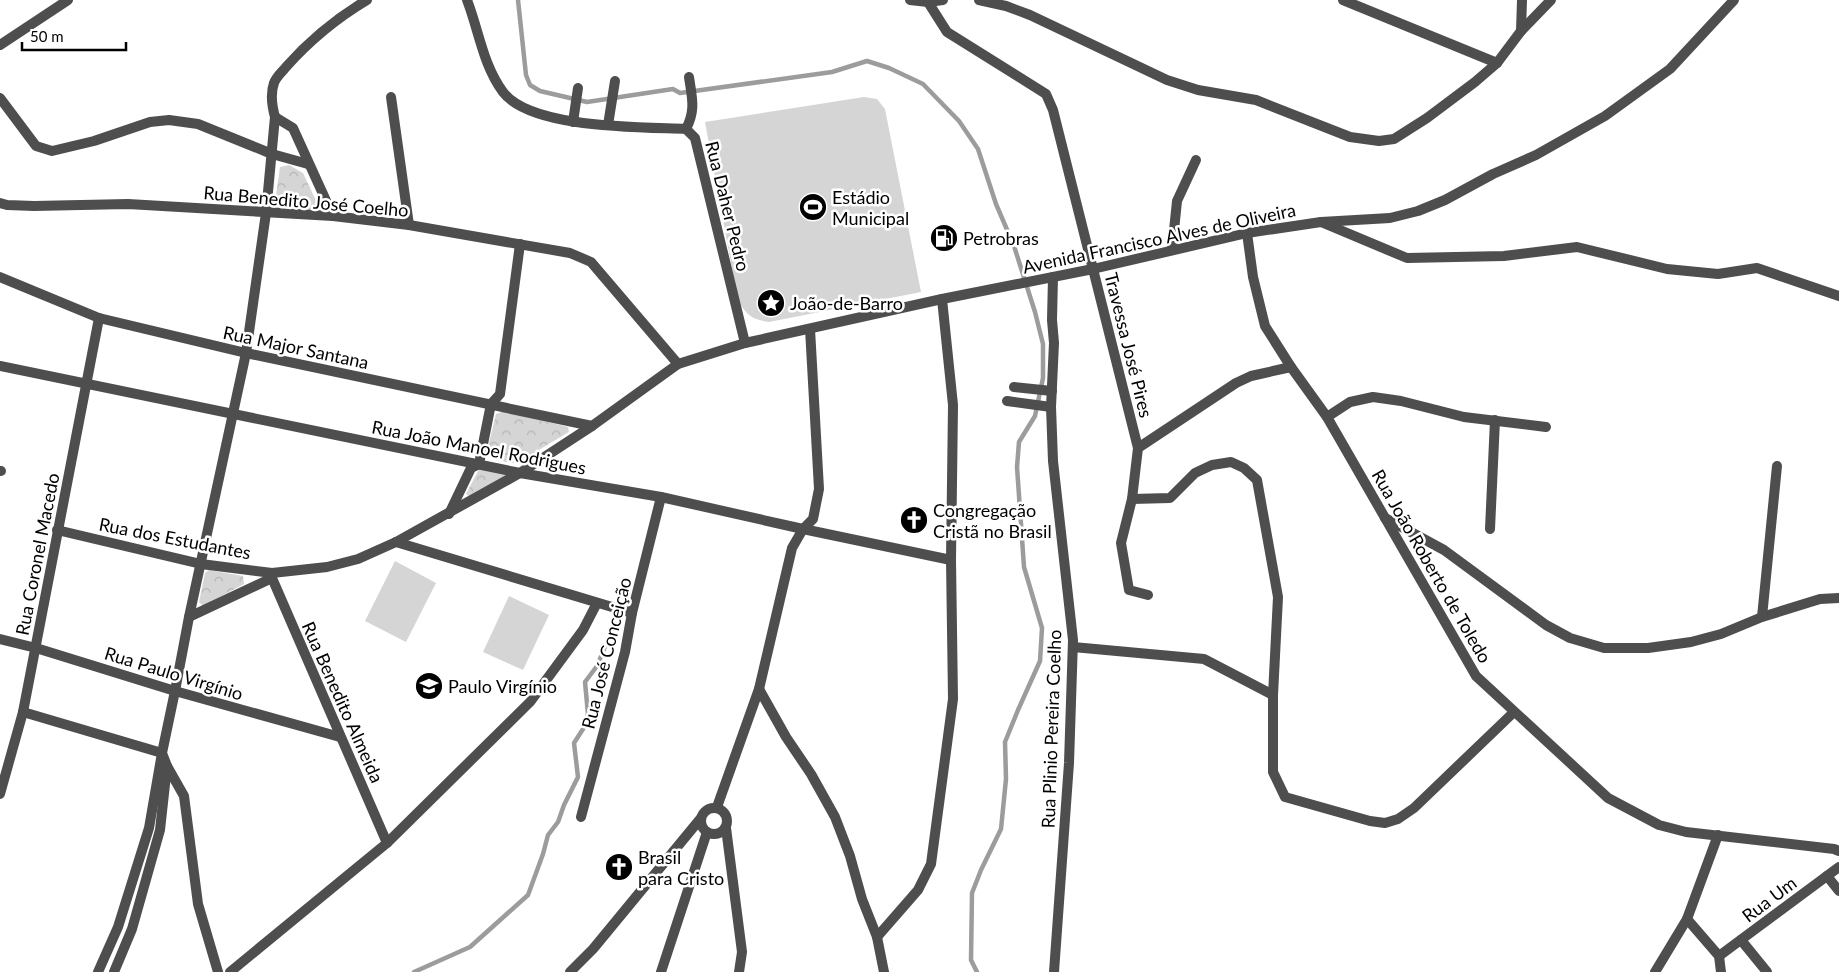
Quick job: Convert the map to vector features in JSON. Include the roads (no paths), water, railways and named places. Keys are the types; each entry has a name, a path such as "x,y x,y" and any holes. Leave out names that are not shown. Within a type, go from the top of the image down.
{"street":[{"path":"0,45 68,0"},
{"path":"98,972 118,927 149,828 189,617 246,353 266,212 272,154 275,117 271,103 274,81 318,36 343,15 367,0"},
{"name":"Rua Daher Pedro","path":"467,0 482,50 504,93 516,103 535,113 573,122 686,129 695,138 745,343"},
{"path":"910,0 928,2 943,0"},
{"path":"979,0 1006,6 1030,15 1167,80 1198,90 1256,100 1350,137 1379,141 1394,139 1447,103 1497,63 1521,31 1551,0"},
{"path":"1342,0 1497,63"},
{"path":"1521,31 1522,0"},
{"name":"Avenida Francisco Alves de Oliveira","path":"942,299 1093,269 1248,233 1321,222 1390,218 1418,211 1445,200 1493,174 1536,155 1605,116 1670,69 1734,0"},
{"name":"Travessa José Pires","path":"928,2 948,32 1046,94 1053,110 1138,448 1132,499 1121,543 1129,590 1148,595"},
{"path":"686,129 693,117 690,78"},
{"path":"608,125 614,86"},
{"path":"573,122 578,91"},
{"path":"391,96 409,225"},
{"path":"0,98 36,146 52,151 150,122 169,120 198,124 272,154 308,164"},
{"path":"275,117 293,128 333,216"},
{"path":"1172,250 1177,201 1196,160"},
{"name":"Rua Benedito José Coelho","path":"0,203 34,206 128,204 333,216 409,225 570,253 591,262 678,364"},
{"path":"1321,222 1407,258 1504,256 1577,247 1675,270 1718,274 1757,268 1839,296"},
{"name":"Rua João Roberto de Toledo","path":"1248,233 1252,277 1265,326 1291,367 1327,417 1476,676 1608,798 1658,825 1686,832 1839,851"},
{"path":"449,514 471,468 479,464 490,404 500,394 520,244"},
{"name":"Rua Major Santana","path":"0,277 99,318 246,353 592,426"},
{"name":"Rua Plinio Pereira Coelho","path":"1053,277 1052,320 1054,343 1047,407 1073,647 1069,763 1054,972"},
{"path":"877,937 918,890 931,864 953,699 951,560 953,405 942,299"},
{"name":"Rua dos Estudantes","path":"57,530 201,564 272,576 327,567 350,561 396,542 520,473 592,426 678,364 745,343 942,299"},
{"name":"Rua Coronel Macedo","path":"0,794 23,712 99,318"},
{"path":"717,808 758,689 792,548 803,529 813,519 819,490 810,329"},
{"name":"Rua João Manoel Rodrigues","path":"0,366 520,473 661,497 951,560"},
{"path":"1138,448 1236,383 1251,376 1291,367"},
{"path":"1014,387 1049,390"},
{"path":"1327,417 1350,402 1372,398 1401,401 1464,417 1546,427"},
{"path":"1007,401 1047,407"},
{"path":"1490,529 1495,420"},
{"path":"1132,499 1170,498 1195,473 1212,465 1222,463 1231,462 1244,468 1257,480 1278,597 1272,695 1274,772 1285,797 1370,821 1385,823 1398,819 1414,808 1514,712"},
{"path":"1762,617 1777,466"},
{"name":"Rua José Conceição","path":"581,817 625,652 632,613 661,497"},
{"path":"1384,518 1444,550 1546,625 1570,638 1604,648 1627,649 1670,646 1692,642 1721,634 1762,617 1820,599 1839,598"},
{"path":"396,542 632,613"},
{"path":"189,617 272,576"},
{"name":"Rua Benedito Almeida","path":"272,576 387,843"},
{"path":"230,972 387,843 530,702 583,630 597,603"},
{"name":"Rua Paulo Virgínio","path":"0,639 340,737"},
{"path":"1073,647 1204,659 1272,695"},
{"path":"758,689 811,774 835,817 850,856 862,899 877,937 884,972"},
{"path":"23,712 162,753"},
{"path":"162,753 184,796 198,904 218,972"},
{"path":"114,972 132,929 160,830 167,766"},
{"path":"570,972 592,949 701,818 702,814 709,808 717,808 725,812 728,824 723,832 715,834 706,832 702,826 701,818"},
{"path":"726,828 742,952 739,972"},
{"path":"660,972 706,832"},
{"path":"1655,972 1687,919 1718,835"},
{"name":"Rua Um","path":"1719,956 1839,867"},
{"path":"1827,876 1839,891"},
{"path":"1687,919 1719,956 1721,972"},
{"path":"1741,940 1767,972"}],"waterway":[{"path":"518,0 526,75 530,85 540,91 587,102 673,89 680,93 832,72 867,61 889,68 923,84 959,121 978,149 996,204 1014,246 1035,312 1043,344 1043,378 1035,416 1019,442 1017,467 1024,567 1042,628 1040,661 1005,742 1006,779 1001,829 972,893 971,960 977,972"},
{"path":"414,972 470,947 528,895 548,835 558,822 578,777 574,743 583,729 588,714 585,682 597,666 609,637"}],"place":[{"name":"Estádio Municipal","path":"813,207"},
{"name":"Petrobras","path":"944,238"},
{"name":"João-de-Barro","path":"771,303"},
{"name":"Congregação Cristã no Brasil","path":"914,520"},
{"name":"Paulo Virgínio","path":"429,686"},
{"name":"Brasil para Cristo","path":"619,867"}]}
